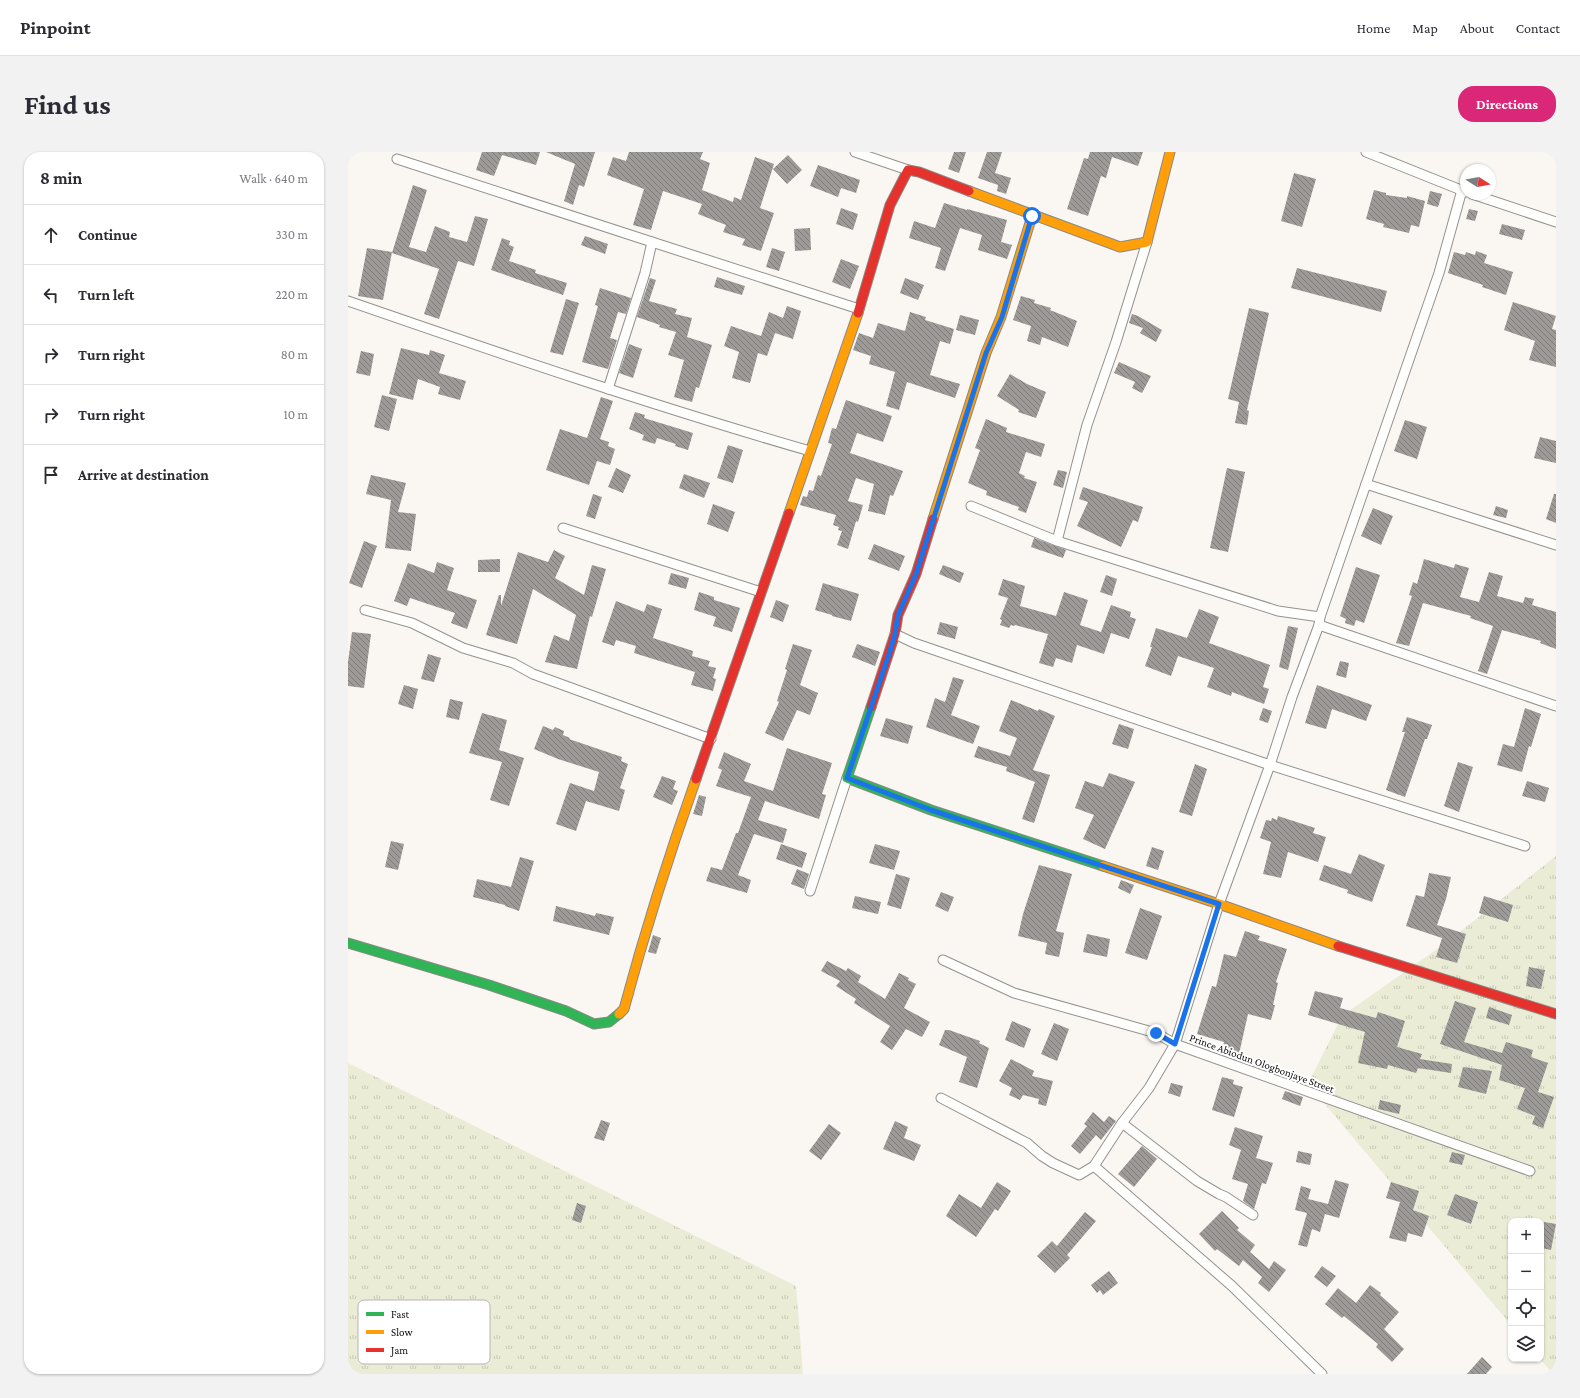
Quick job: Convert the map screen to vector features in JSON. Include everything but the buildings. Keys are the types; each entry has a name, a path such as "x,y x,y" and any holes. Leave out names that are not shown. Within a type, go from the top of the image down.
{"street":[{"path":"855,152 908,170 919,172 1120,248 1147,242"},
{"path":"1057,541 1086,425 1116,342 1147,242 1170,152"},
{"path":"1366,152 1460,189"},
{"path":"397,158 859,309"},
{"path":"348,943 503,990 566,1011 594,1024 610,1022 624,1008 672,847 711,739 859,309 890,205 908,170"},
{"path":"941,1098 1028,1143 1042,1156 1053,1163 1080,1175 1094,1166 1122,1123 1149,1088 1175,1044 1219,904 1270,765 1292,697 1320,621 1439,273 1461,200"},
{"path":"1490,200 1556,222"},
{"path":"810,891 895,634 898,615 916,574 986,353 1002,317 1032,216"},
{"path":"608,389 645,273 652,242"},
{"path":"348,301 608,389 810,451"},
{"path":"1366,484 1556,545"},
{"path":"971,506 1057,541 1278,611 1320,621 1556,706"},
{"path":"563,528 761,592"},
{"path":"365,610 412,623 463,648 513,663 533,674 711,739"},
{"path":"895,634 914,643 1270,765 1526,846"},
{"path":"847,778 931,810 1219,904 1312,938 1556,1014"},
{"name":"Prince Abiodun Ologbonjaye Street","path":"943,960 1014,992 1156,1033 1175,1044 1530,1171"},
{"path":"1122,1123 1197,1181 1219,1194 1226,1196 1253,1215"},
{"path":"1094,1166 1232,1286 1322,1374"}],"green space":[{"path":"1556,856 1556,1374 1553,1374 1543,1362 1544,1362 1544,1218 1508,1218 1508,1321 1308,1084 1342,1016 1447,942"},
{"path":"348,1063 796,1286 803,1374 348,1374"}],"traffic: fast":[{"path":"871,707 847,778 931,810 1103,866"},
{"path":"348,943 489,985 566,1011 594,1024 609,1022 619,1014"}],"traffic: slow":[{"path":"969,191 1120,247 1147,242 1170,152"},
{"path":"933,519 986,353 1001,317 1032,216"},
{"path":"789,513 858,313"},
{"path":"619,1014 624,1009 658,893 696,779"},
{"path":"1103,866 1219,904 1338,946"}],"traffic: jam":[{"path":"858,313 890,205 908,170 919,172 969,191"},
{"path":"696,779 789,513"},
{"path":"871,707 895,634 898,615 916,574 933,519"},
{"path":"1338,946 1556,1014"}],"route":[{"path":"1032,216 1002,317 986,353 916,574 898,615 895,634 889,654 847,778 931,810 1219,904 1175,1044 1156,1033"}]}
